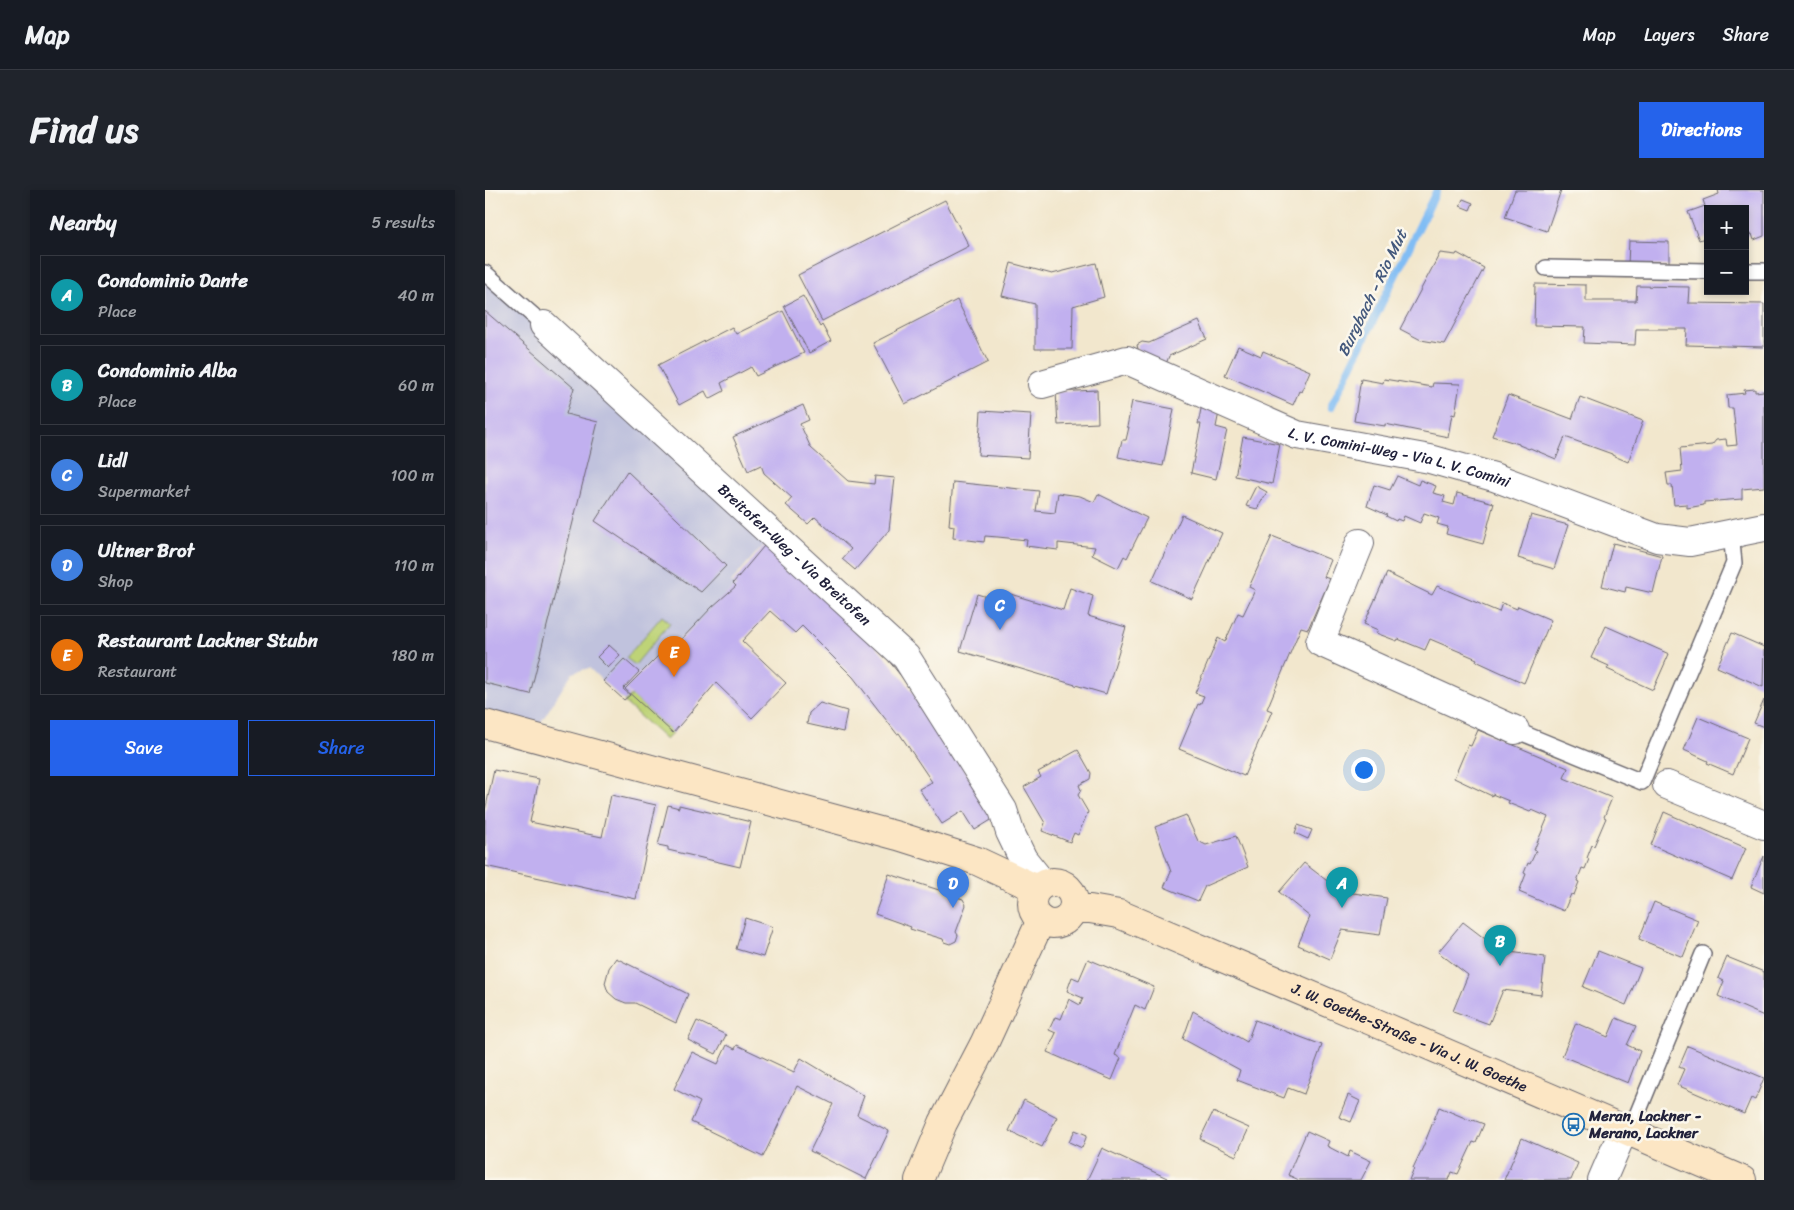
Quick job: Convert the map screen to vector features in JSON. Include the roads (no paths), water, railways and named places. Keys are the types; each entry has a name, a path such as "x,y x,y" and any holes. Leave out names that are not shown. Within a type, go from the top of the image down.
{"main road":[{"path":"485,724 898,836 977,862 1040,887"},
{"path":"1050,882 1065,886 1071,892 1074,900 1073,909 1069,918 1060,923 1051,924 1036,916 1032,902 1033,896 1040,887 1050,882"},
{"name":"J. W. Goethe-Straße - Via J. W. Goethe","path":"1073,909 1090,909 1119,914 1742,1180"},
{"path":"919,1180 943,1124 984,1044 1041,920"}],"street":[{"name":"Breitofen-Weg - Via Breitofen","path":"543,325 906,657 1003,810 1010,832 1023,859 1040,887"},
{"name":"L. V. Comini-Weg - Via L. V. Comini","path":"1042,384 1127,360 1297,435 1430,459 1494,477 1657,538 1690,542 1764,527"},
{"path":"1360,542 1320,642 1515,730"},
{"path":"1667,785 1764,825"},
{"path":"1603,1180 1627,1131"}],"lane":[{"path":"1546,268 1704,271"},
{"path":"1749,271 1764,271"},
{"name":"Breitofen-Weg - Via Breitofen","path":"485,273 543,325"},
{"path":"1515,730 1642,782 1734,563 1731,534"},
{"path":"1627,1131 1703,954"}],"waterway":[{"name":"Burgbach - Rio Mut","path":"1331,407 1437,190"}],"place":[{"name":"Lidl","path":"1000,630"},
{"name":"Restaurant Lackner Stubn","path":"674,677"},
{"name":"Ultner Brot","path":"953,908"},
{"name":"Condominio Dante","path":"1342,908"},
{"name":"Condominio Alba","path":"1500,966"},
{"name":"Meran, Lackner - Merano, Lackner","path":"1573,1125"}]}
